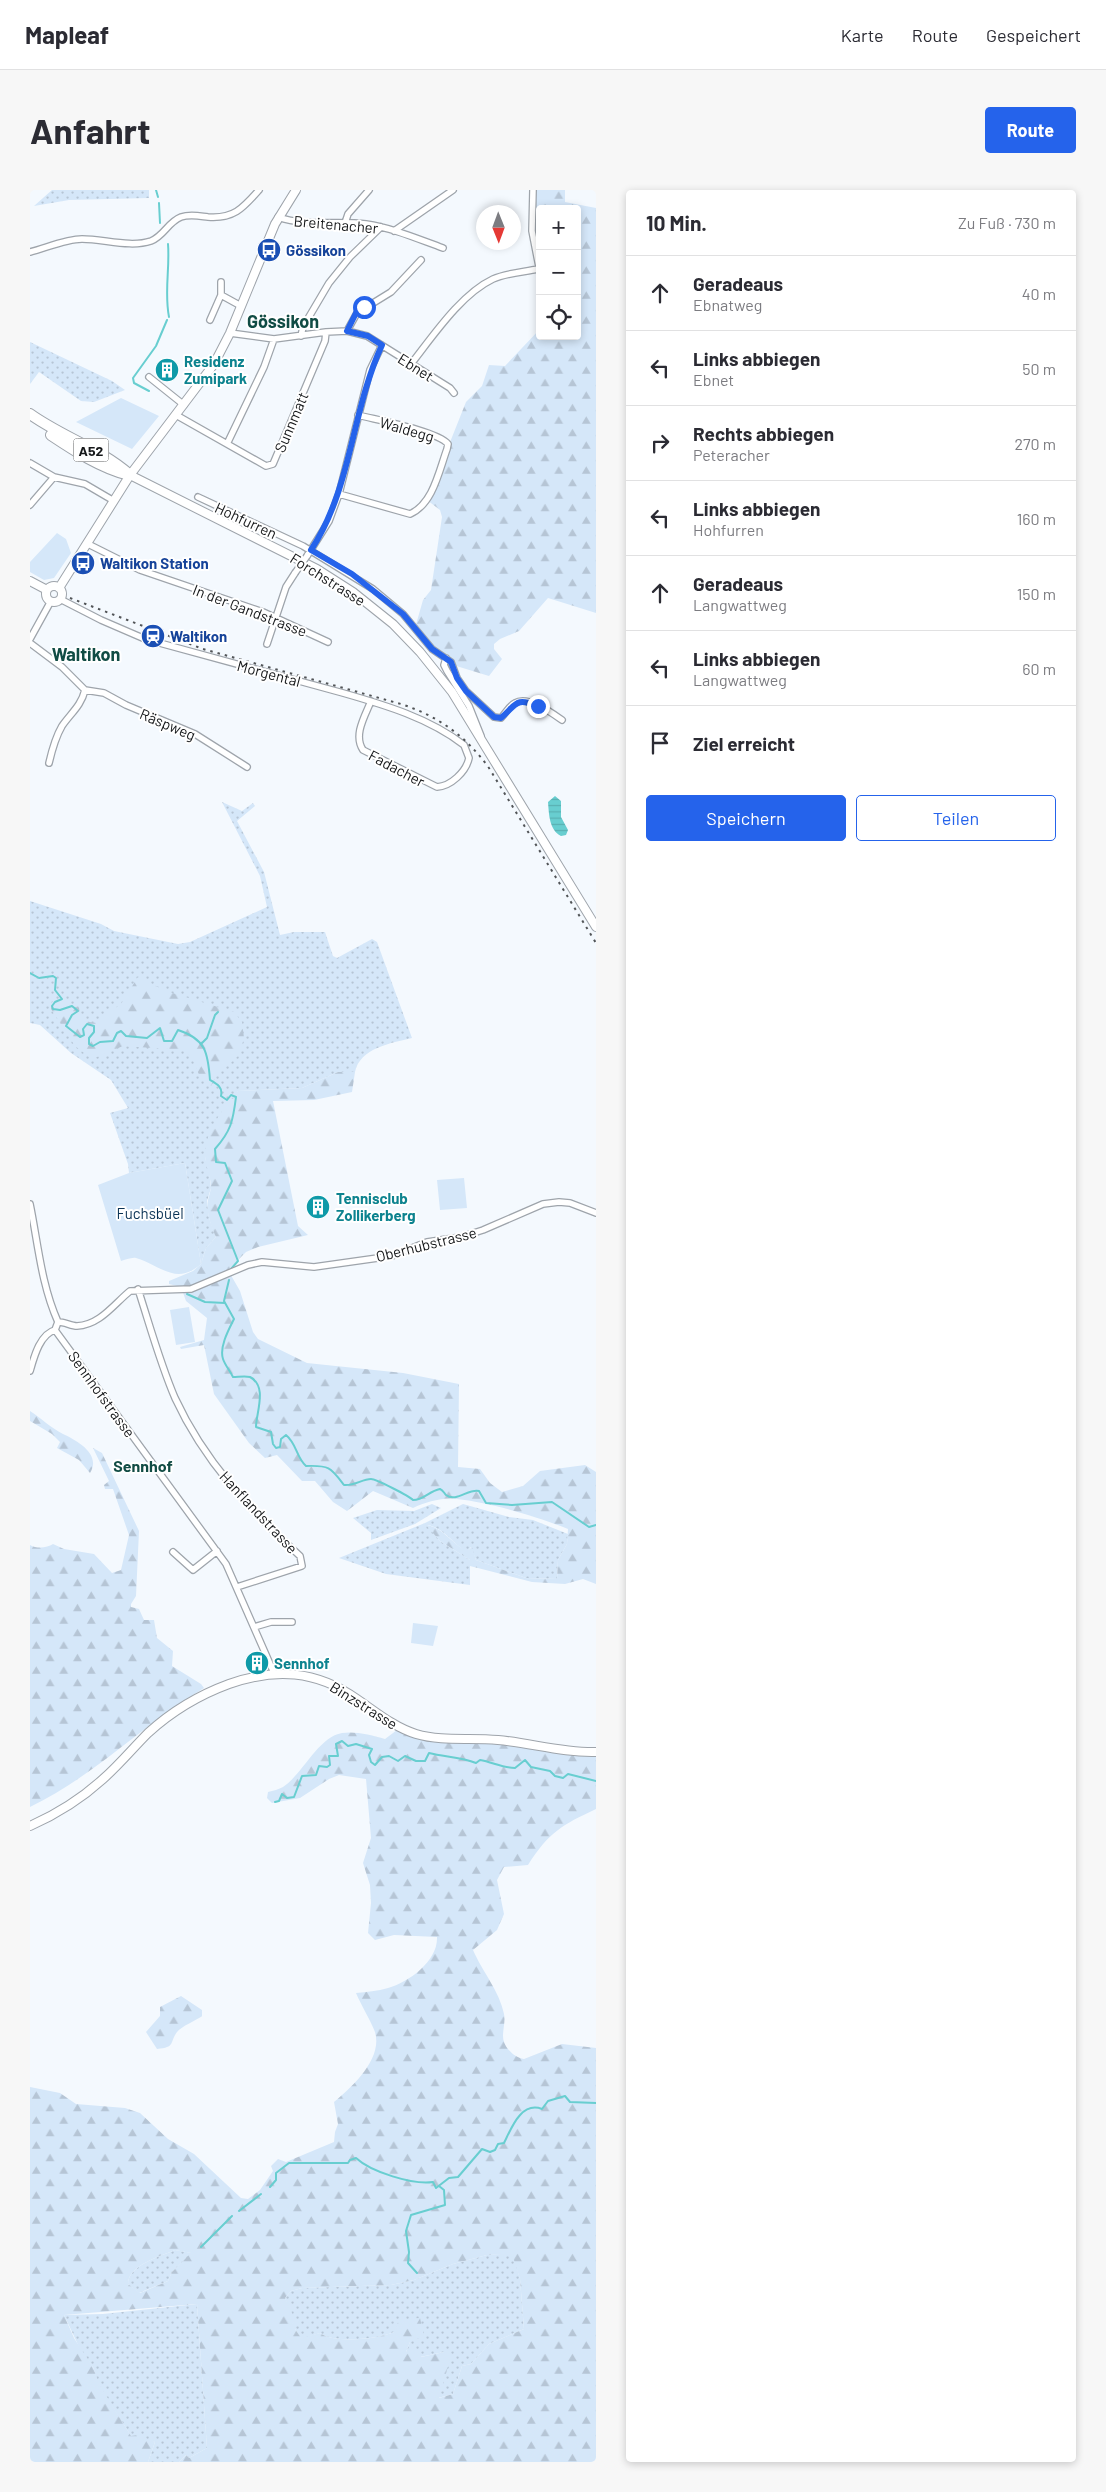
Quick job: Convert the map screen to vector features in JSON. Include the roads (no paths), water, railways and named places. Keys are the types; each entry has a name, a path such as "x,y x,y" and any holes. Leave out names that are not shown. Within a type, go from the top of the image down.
{"highway":[{"name":"Forchstrasse","path":"30,414 61,434 117,463 130,475"},
{"name":"Forchstrasse","path":"30,421 101,465 130,475"}],"main road":[{"path":"59,588 130,475 214,364 242,306 278,217 295,190"},
{"name":"Forchstrasse","path":"130,475 317,570 364,600 393,624 420,652 452,692 596,927"},
{"path":"30,581 47,590"},
{"path":"47,590 51,587 59,588"},
{"path":"47,590 47,598 51,601 60,599 61,592 59,588"},
{"name":"Binzstrasse","path":"30,1826 62,1810 88,1792 112,1771 149,1732 182,1708 228,1684 274,1673 303,1674 327,1681 397,1726 424,1736 448,1739 497,1740 570,1751 596,1752"}],"street":[{"path":"30,252 80,239 128,243 152,240 161,235 168,225 181,218 195,215 227,217 239,212 259,190"},
{"path":"345,223 348,214 369,190"},
{"name":"Breitenacher","path":"394,231 453,190"},
{"path":"533,190 532,231 536,253"},
{"name":"Breitenacher","path":"278,217 293,221 345,223 381,227 443,248"},
{"path":"301,336 303,327 333,277 350,256 381,227"},
{"path":"347,331 356,313 391,292 421,260"},
{"path":"411,364 439,328 475,290 494,278 536,271"},
{"path":"210,320 221,295 221,282"},
{"path":"221,295 242,306"},
{"name":"Ebnet","path":"230,333 274,339 347,331 368,336 454,393"},
{"name":"Sunnmatt","path":"176,415 266,466 273,464 325,341 326,332"},
{"path":"227,444 267,360 274,339"},
{"path":"267,644 286,586 329,520 339,494 370,370 382,345"},
{"path":"149,377 184,405"},
{"name":"Waldegg","path":"339,494 410,514 421,509 427,500 447,449 448,444 445,440 430,434 358,415"},
{"path":"30,463 54,477 85,484 114,501"},
{"path":"30,505 54,477"},
{"name":"Hohfurren","path":"198,497 311,550 373,589 403,614 432,649 446,658"},
{"name":"In der Gandstrasse","path":"88,544 140,570 275,617 328,642"},
{"name":"Morgental","path":"60,599 101,620 145,639 371,701 401,711 464,744 468,758"},
{"path":"30,639 51,601"},
{"path":"30,643 69,673 85,690 82,702 63,726 55,741 49,763"},
{"path":"446,658 453,664 457,678 466,691 494,717 501,718 515,703 520,701 538,706 562,720"},
{"name":"Forchstrasse","path":"446,658 444,665 469,706 481,738"},
{"name":"Räspweg","path":"85,690 104,693 126,705 195,734 247,767"},
{"name":"Fadacher","path":"371,701 358,738 363,750 372,756 437,787 442,787 458,777 463,771 468,758"},
{"name":"Oberhubstrasse","path":"138,1289 191,1289 248,1265 262,1262 314,1267 392,1256 427,1242 461,1237 484,1230 543,1204 559,1202 596,1213"},
{"path":"30,1204 43,1278 50,1304 58,1322 55,1330 48,1332 36,1351 30,1371"},
{"path":"58,1322 74,1326 93,1322 108,1312 130,1291 138,1289"},
{"name":"Hanflandstrasse","path":"138,1289 170,1385 202,1446 240,1496 300,1556 302,1566 237,1587"},
{"name":"Sennhofstrasse","path":"55,1330 217,1550 237,1587 274,1673"},
{"path":"173,1552 193,1570 217,1550"},
{"path":"254,1627 271,1622 292,1622"}],"water":[{"path":"555,796 561,801 561,817 568,830 566,835 561,836 557,833 550,821 548,802"}],"waterway":[{"path":"156,190 158,197"},
{"path":"159,203 160,223"},
{"path":"168,244 167,299 169,317"},
{"path":"149,391 134,383 133,378 156,346 167,320"},
{"path":"30,973 39,978 53,976 56,978 55,990 62,999 55,1002 52,1006 53,1009 60,1010 72,1006 78,1011 72,1015 66,1026 80,1037 84,1035 83,1029 87,1024 94,1026 94,1032 89,1038 89,1044 93,1046 100,1042 113,1041 117,1033 121,1031 126,1036 147,1038 160,1028 164,1041 172,1041 178,1030 195,1038 204,1048 210,1080 219,1086 221,1096 227,1100 231,1095 236,1097 230,1125 225,1137 215,1149 216,1162 225,1163 232,1181 218,1210 238,1261 230,1270"},
{"path":"201,1044 207,1038 215,1015 218,1012"},
{"path":"229,1280 224,1301 234,1319 223,1344 223,1359 233,1377 250,1377 259,1387 260,1400 256,1427 271,1432 273,1444 276,1448 280,1447 281,1439 286,1435 306,1466 325,1467 333,1471 344,1485 371,1479 413,1500 420,1499 440,1489 450,1497 471,1491 479,1491 486,1503 512,1505 552,1502 589,1527 596,1525"},
{"path":"187,1294 205,1302 225,1303"},
{"path":"275,1802 279,1801 282,1794 287,1798 294,1797 302,1776 316,1775 319,1766 327,1767 330,1765 329,1756 338,1756 336,1744 342,1741 348,1746 356,1744 372,1749 369,1755 371,1762 375,1765 382,1757 389,1756 398,1761 405,1756 416,1761 425,1761 429,1753 465,1759 476,1763 480,1760 511,1768 515,1768 525,1760 531,1767 550,1771 555,1776 563,1778 568,1774 596,1781"},
{"path":"270,2187 276,2180 276,2173 289,2163 348,2163 356,2158 382,2173 415,2181 433,2182 436,2188 449,2178 458,2177 482,2149 490,2152 495,2150 498,2144 504,2143 518,2118 528,2109 542,2109 548,2101 565,2096 570,2102 596,2103"},
{"path":"417,2273 408,2263 409,2252 406,2231 411,2215 445,2205 444,2190 439,2186"},
{"path":"239,2211 261,2194"},
{"path":"201,2247 232,2216"}],"railway":[{"path":"70,598 203,649 401,704 427,715 450,728 471,746 489,768 596,943"}],"place":[{"name":"Gössikon","path":"269,250"},
{"name":"Residenz Zumipark","path":"167,370"},
{"name":"Waltikon Station","path":"83,563"},
{"name":"Waltikon","path":"153,636"},
{"name":"Tennisclub Zollikerberg","path":"318,1207"},
{"name":"Sennhof","path":"257,1663"}],"district":[{"name":"Gössikon","path":"283,321"},
{"name":"Waltikon","path":"86,654"},
{"name":"Sennhof","path":"143,1465"}],"park label":[{"name":"Fuchsbüel","path":"150,1213"}]}
